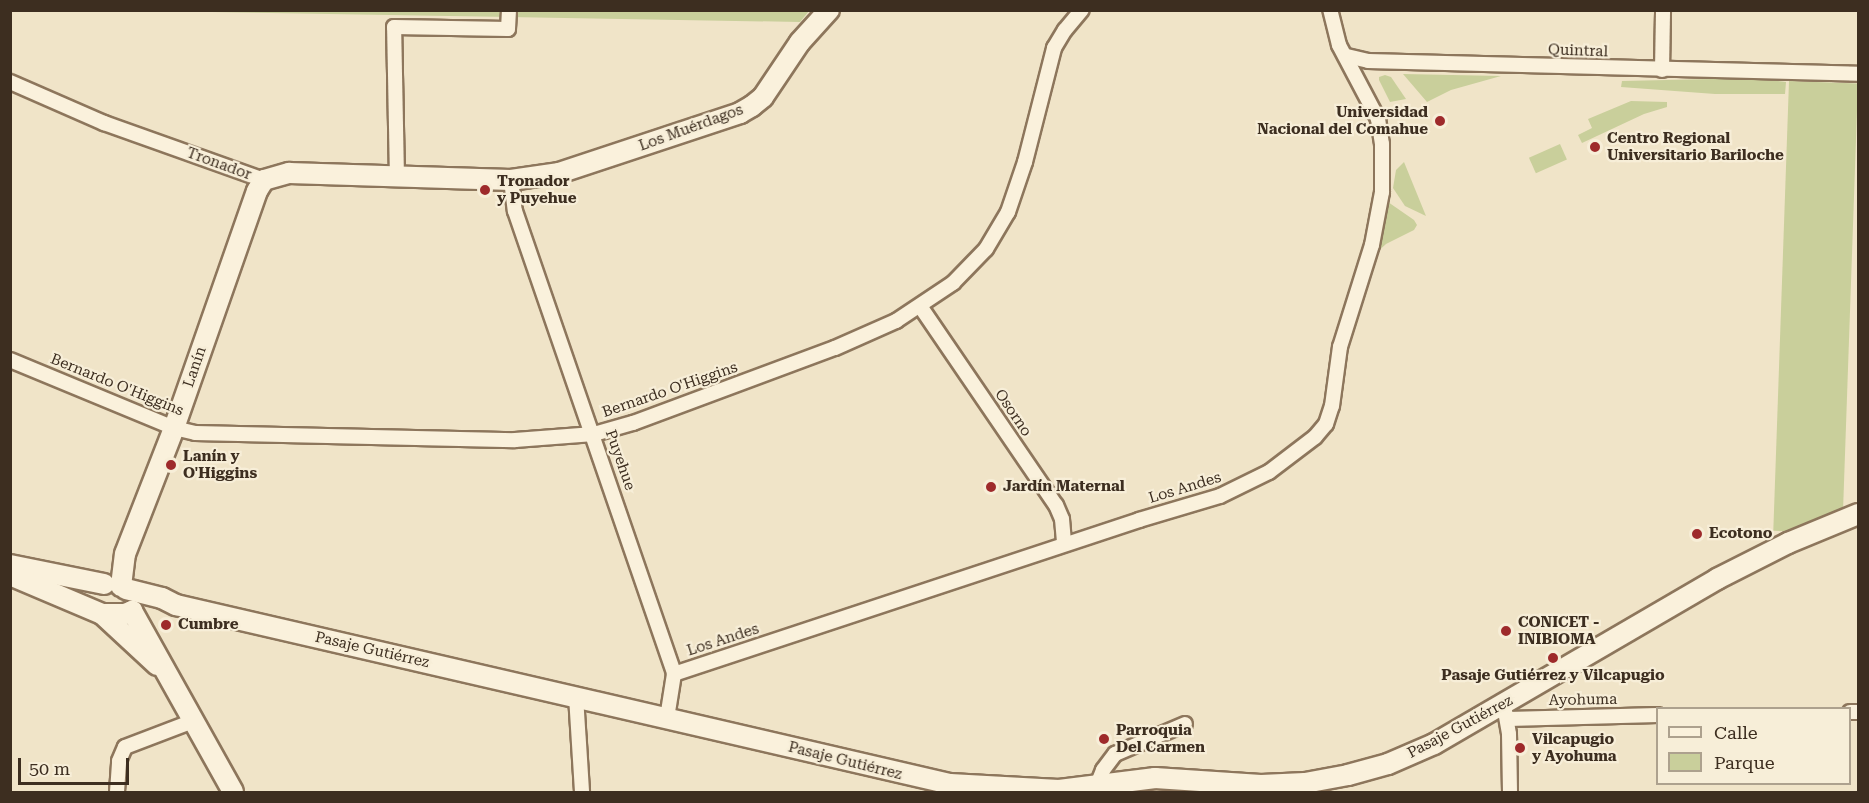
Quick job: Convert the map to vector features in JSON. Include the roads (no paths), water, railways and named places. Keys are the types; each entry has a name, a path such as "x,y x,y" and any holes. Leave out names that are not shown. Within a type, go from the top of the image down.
{"main road":[{"name":"Los Muérdagos","path":"512,180 559,173 740,113 763,97 800,42 829,10"},
{"name":"Tronador","path":"264,180 289,173 512,180"},
{"name":"Lanín","path":"100,613 93,604 93,594 115,586 117,564 125,554 174,428 257,191 264,180"},
{"name":"Pasaje Gutiérrez","path":"10,566 115,586 162,598 176,605 950,784 1049,790 1097,789 1155,778 1261,785 1305,783 1388,764 1505,712 1717,579 1788,543 1858,514"},
{"path":"10,576 100,613 166,673"},
{"path":"115,586 135,600 133,611 233,792"},
{"name":"Pasaje Gutiérrez","path":"100,613 125,614 176,605"}],"street":[{"path":"397,178 394,27 508,29 509,10"},
{"name":"Bernardo O'Higgins","path":"10,360 174,428 195,433 503,440 594,434 633,423 835,348 896,321 953,283 986,249 1008,212 1025,162 1054,48 1065,30 1082,10"},
{"path":"1330,10 1339,45 1347,56"},
{"path":"1662,70 1663,10"},
{"name":"Quintral","path":"1347,56 1368,61 1858,74"},
{"name":"Los Andes","path":"675,674 1244,486 1298,452 1316,437 1326,424 1332,406 1340,347 1372,245 1382,192 1382,144 1378,120 1347,56"},
{"name":"Tronador","path":"10,82 104,123 264,180"},
{"name":"Puyehue","path":"512,180 515,211 594,434 675,674 667,718"},
{"name":"Osorno","path":"920,306 1056,505 1062,519 1064,544"},
{"path":"576,696 582,792"},
{"path":"1505,712 1510,792"},
{"name":"Ayohuma","path":"1505,712 1656,715"},
{"path":"117,792 119,761 125,747 193,721"},
{"path":"1097,789 1103,770 1115,754 1185,724"}],"place":[{"name":"Universidad Nacional del Comahue","path":"1440,121"},
{"name":"Centro Regional Universitario Bariloche","path":"1595,147"},
{"name":"Tronador y Puyehue","path":"485,190"},
{"name":"Lanín y O'Higgins","path":"171,465"},
{"name":"Jardín Maternal","path":"991,487"},
{"name":"Ecotono","path":"1697,534"},
{"name":"Cumbre","path":"166,625"},
{"name":"CONICET - INIBIOMA","path":"1506,631"},
{"name":"Pasaje Gutiérrez y Vilcapugio","path":"1553,658"},
{"name":"Parroquia Del Carmen","path":"1104,739"},
{"name":"Vilcapugio y Ayohuma","path":"1520,748"}]}
